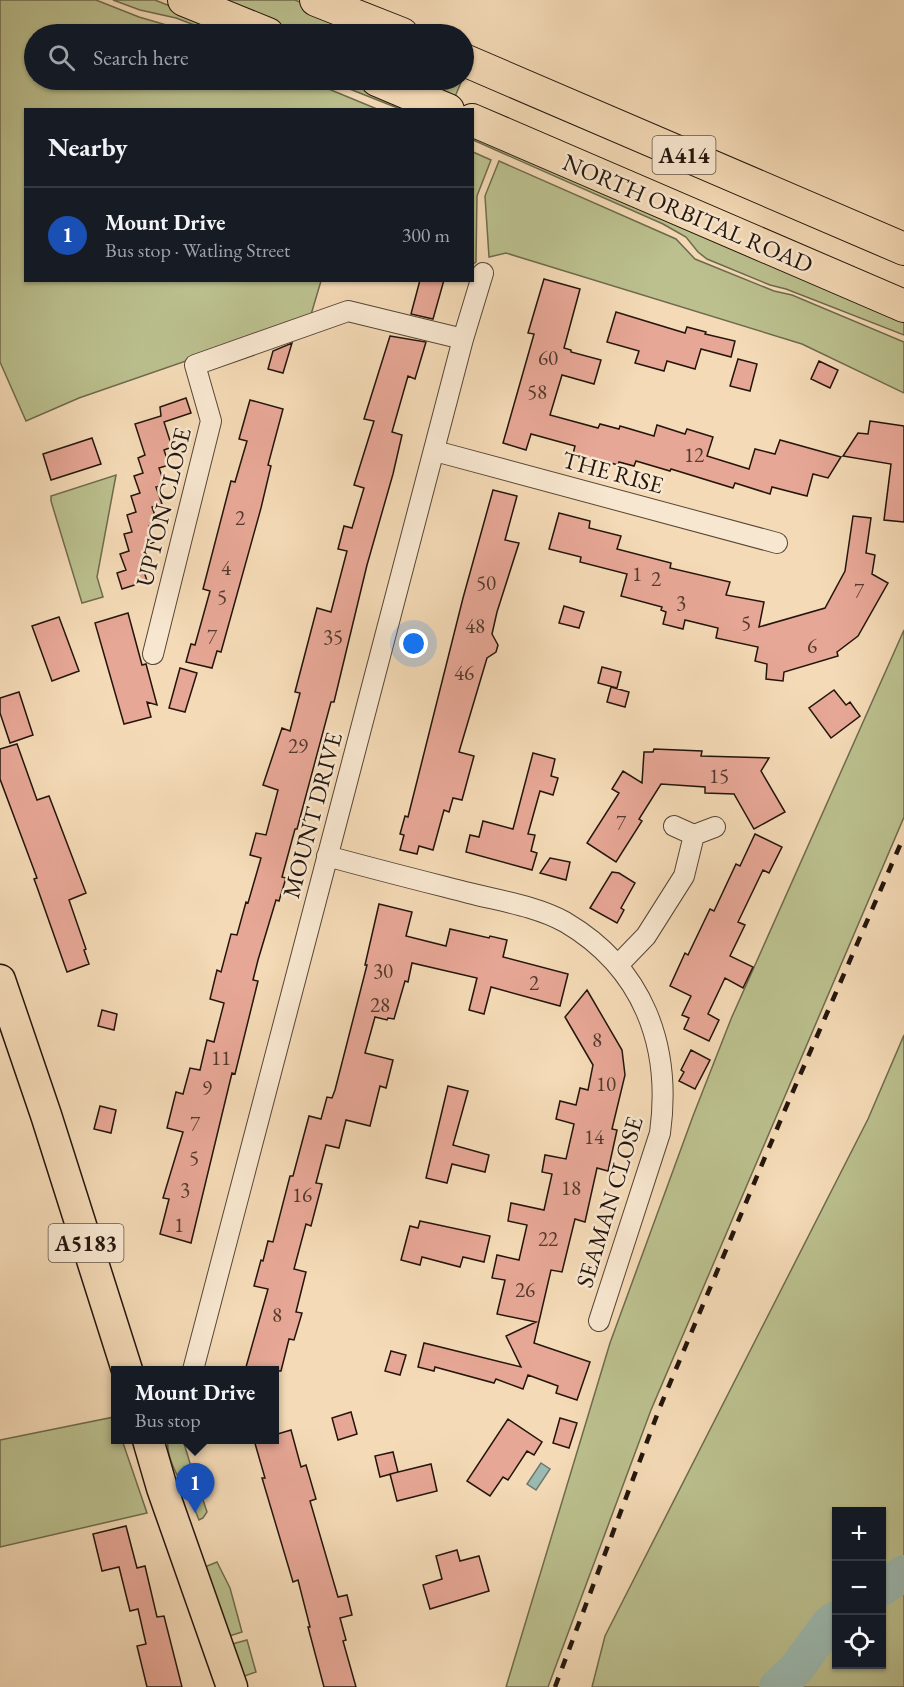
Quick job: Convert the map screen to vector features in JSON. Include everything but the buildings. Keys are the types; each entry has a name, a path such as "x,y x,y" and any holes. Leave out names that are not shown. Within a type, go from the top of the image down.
{"highway":[{"path":"184,0 243,24"},
{"path":"316,0 377,24"},
{"name":"A414","path":"474,64 904,249"},
{"path":"401,90 443,108"},
{"name":"NORTH ORBITAL ROAD","path":"474,121 904,306"}],"main road":[{"name":"A5183","path":"0,980 46,1115 125,1366"},
{"path":"149,1444 232,1687"}],"street":[{"name":"MOUNT DRIVE","path":"194,1366 327,856 483,273"},
{"name":"UPTON CLOSE","path":"153,654 211,421 195,365 348,311 464,339"},
{"name":"THE RISE","path":"435,451 777,543"},
{"path":"674,826 694,836 715,827"},
{"path":"618,965 646,936 684,876 694,836"},
{"name":"SEAMAN CLOSE","path":"327,856 530,908 563,921 595,942 618,965 640,997 651,1022 662,1072 664,1104 660,1133 599,1321"}],"green space":[{"path":"0,0 96,0 163,24 24,24 24,90 331,90 375,108 24,108 24,282 321,282 310,318 79,398 26,421 0,362"},
{"path":"113,0 155,0 214,24 192,24"},
{"path":"214,0 295,0 354,24 275,24"},
{"path":"352,90 374,90 419,108 397,108"},
{"path":"432,90 458,90 454,99"},
{"path":"474,132 904,318 904,335 707,259 686,237 663,224 474,140"},
{"path":"474,152 491,160 477,196 476,262 474,263"},
{"path":"499,161 676,239 695,259 774,291 792,295 904,342 904,393 802,344 506,253 489,257 485,196"},
{"path":"116,475 97,577 103,597 82,603 51,496"},
{"path":"904,630 904,817 651,1410 548,1687 506,1687 610,1343 693,1116 731,1019"},
{"path":"904,1035 904,1687 592,1687 605,1636 868,1119"},
{"path":"111,1418 111,1444 123,1444 147,1513 0,1547 0,1440"},
{"path":"184,1444 196,1483 187,1487 179,1478 170,1458 168,1445"},
{"path":"200,1491 207,1512 199,1520 189,1495"},
{"path":"217,1562 230,1588 242,1632 223,1638 200,1569"},
{"path":"247,1640 256,1672 236,1679 225,1646"}],"water":[{"path":"541,1463 550,1469 536,1490 527,1484"}],"waterway":[{"path":"886,1585 904,1573"},
{"path":"777,1687 796,1669 832,1622"}],"railway":[{"path":"555,1687 660,1407 784,1112 904,836"}],"place":[{"name":"Mount Drive","path":"195,1513"}]}
